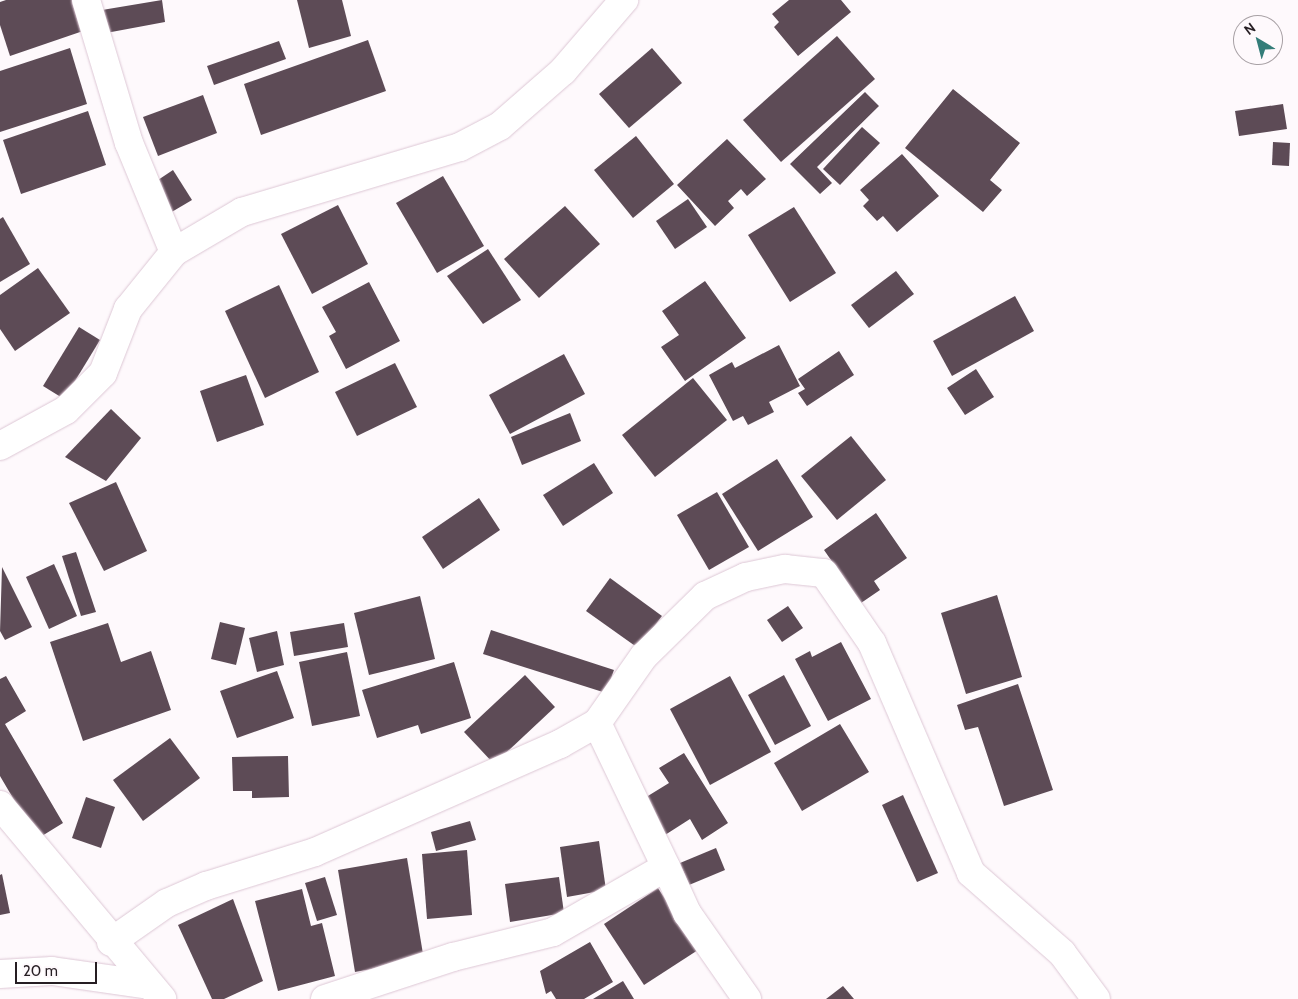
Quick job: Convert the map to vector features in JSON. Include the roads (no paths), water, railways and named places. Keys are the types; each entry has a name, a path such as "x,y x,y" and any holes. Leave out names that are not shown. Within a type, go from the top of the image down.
{"street":[{"path":"86,0 130,143 174,252"},
{"path":"0,446 66,410 102,373 128,309 174,252 242,212 460,147 500,126 563,70 624,0"},
{"path":"111,942 167,903 206,886 315,852 560,744 597,723 644,656 705,596 746,578 785,569 824,574 872,643 971,873 1062,953 1096,999"},
{"path":"597,723 687,913 747,999"},
{"path":"0,805 111,942 156,992"},
{"path":"325,999 453,957 553,932 666,867"},
{"path":"0,974 52,971 156,992"}]}
